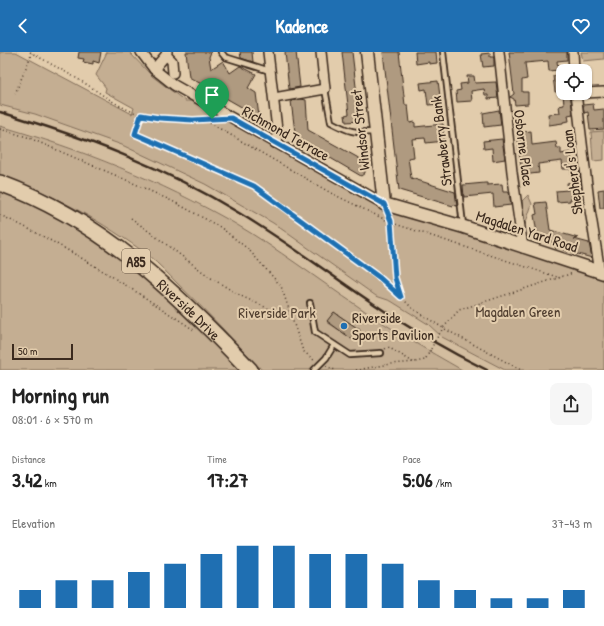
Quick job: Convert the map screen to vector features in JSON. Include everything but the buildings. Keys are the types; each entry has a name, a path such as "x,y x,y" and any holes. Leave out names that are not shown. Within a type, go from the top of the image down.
{"main road":[{"name":"Riverside Drive","path":"0,183 45,202 74,218 108,240 147,270 212,330 250,370"}],"street":[{"name":"Richmond Terrace","path":"141,52 154,69 174,85 384,204"},
{"path":"268,52 278,138 276,143"},
{"path":"274,98 326,89 321,52"},
{"name":"Windsor Street","path":"367,52 384,204"},
{"name":"Osborne Place","path":"499,52 512,172 523,248"},
{"path":"573,52 574,64"},
{"path":"154,69 167,54 172,61 173,73"},
{"path":"592,93 604,92"},
{"name":"Shepherd's Loan","path":"577,100 590,210 602,272"},
{"name":"Magdalen Yard Road","path":"384,204 464,227 523,248 602,272"}],"lane":[{"path":"221,52 226,57 270,71"},
{"name":"Strawberry Bank","path":"443,52 464,227"},
{"path":"326,89 331,122 346,130 356,133 376,132"},
{"path":"310,303 315,332 350,355 381,353"},
{"path":"314,370 320,365 334,345"}],"path":[{"path":"15,94 31,52 77,78 128,110 141,115 159,118 193,120 231,118"},
{"path":"141,115 135,134 254,186 380,278 413,309 443,328 521,370"},
{"path":"0,129 27,138 124,179 176,203 220,227 248,249 281,286 291,320 303,351 320,365"},
{"path":"384,204 391,221 395,278 401,297"},
{"path":"0,215 51,240 83,258 194,330"},
{"path":"131,218 211,278 241,296 291,320"},
{"path":"356,370 424,360 443,328 459,310 570,275 588,267"},
{"path":"381,353 388,347 414,362"},
{"path":"323,370 326,366 335,370"}],"shaded area":[{"path":"0,105 35,114 122,145 205,184 273,223 376,296 391,301 428,324 442,337 505,370 462,370 405,338 235,224 195,201 130,171 84,153 0,126"}],"green space":[{"name":"Magdalen Green","path":"0,52 16,52 132,114 134,108 105,92 106,88 96,75 107,52 129,52 152,76 185,101 196,101 382,205 604,278 604,370 505,370 442,337 428,324 391,301 376,296 273,223 205,184 122,145 35,114 0,105"},
{"path":"581,52 604,52 604,59 583,61"},
{"name":"Riverside Park","path":"0,126 60,145 120,167 178,193 234,223 281,253 384,324 462,370 262,370 199,304 149,256 114,231 78,210 40,191 0,175","holes":["334,312 360,330 354,340 327,322"]},
{"path":"604,131 604,160 593,161 591,132"},
{"name":"Riverside Park","path":"0,188 41,207 80,228 105,245 159,289 242,370 0,370"},
{"path":"528,195 532,204 525,225 522,201"}],"railway":[{"path":"0,112 93,143 153,167 211,196 274,235 357,293 415,331 487,370"}],"place":[{"name":"Riverside Sports Pavilion","path":"344,326"}],"route":[{"path":"141,115 159,118 193,120 212,119 231,118 384,204 391,221 395,278 401,297 380,278 254,186 135,134 141,115"}]}
